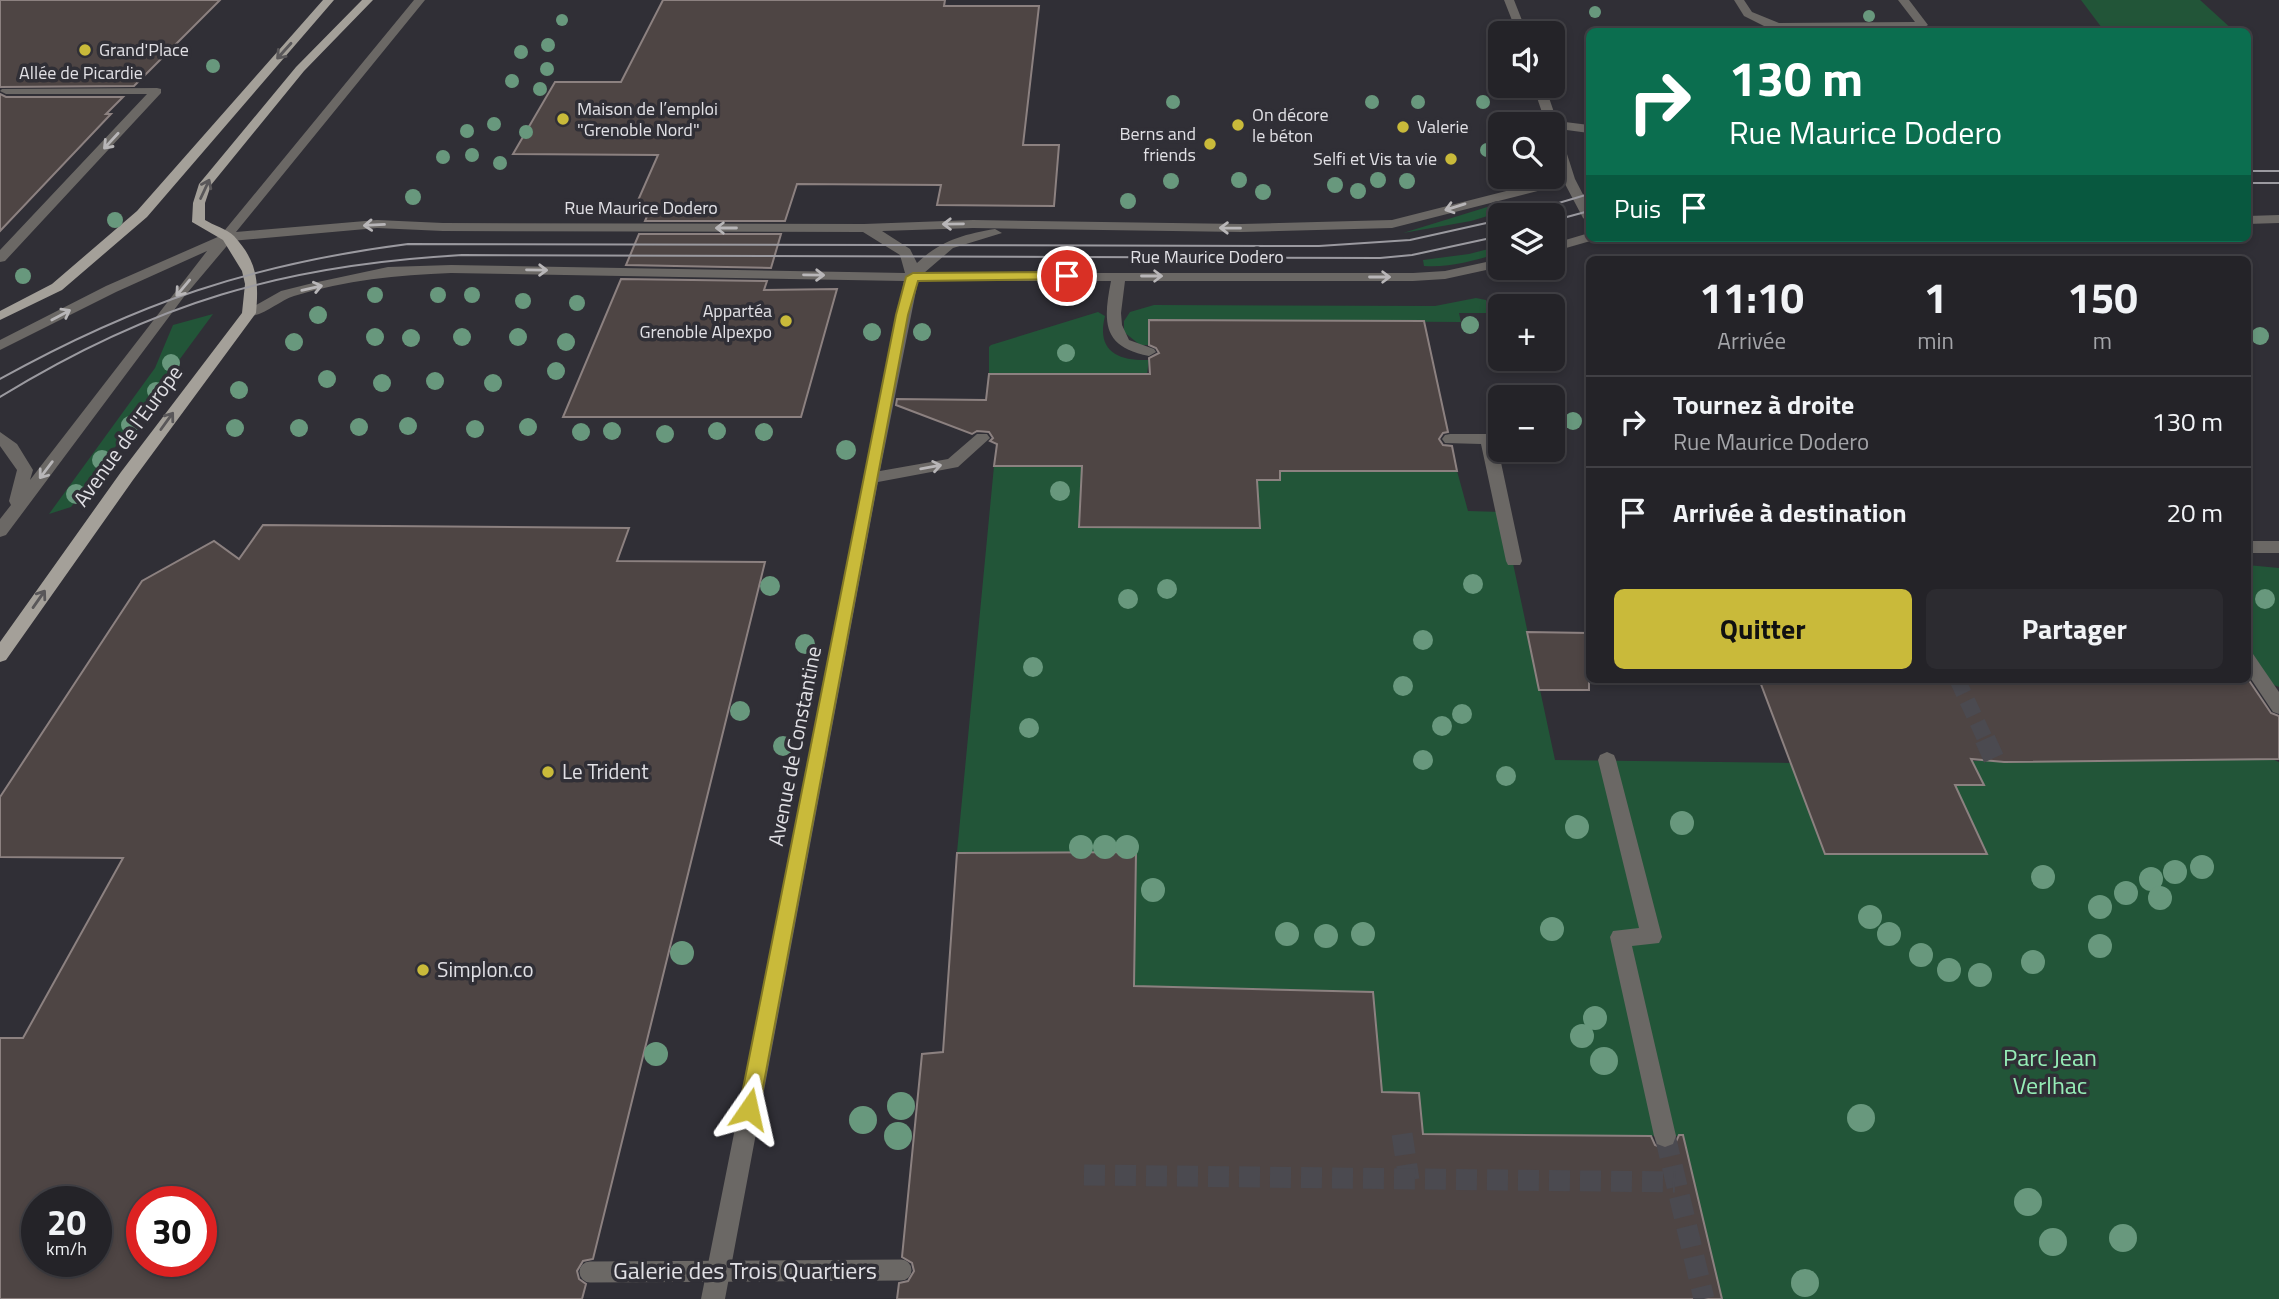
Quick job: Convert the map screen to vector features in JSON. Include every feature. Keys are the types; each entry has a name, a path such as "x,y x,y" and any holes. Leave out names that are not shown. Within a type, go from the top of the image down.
{"main road":[{"path":"0,316 57,287 142,214 330,0"},
{"path":"248,313 252,284 249,271 228,237 198,222 199,203 205,184 300,69 368,0"},
{"name":"Avenue de l'Europe","path":"0,654 248,313"}],"street":[{"path":"5,525 178,295 420,0"},
{"path":"1509,0 1517,21"},
{"path":"1739,0 1748,14 1778,28"},
{"path":"1816,28 1923,25 1903,0"},
{"name":"Allée de Picardie","path":"0,258 157,90 6,91"},
{"path":"1565,126 1586,130"},
{"path":"1565,166 1586,212"},
{"name":"Rue Maurice Dodero","path":"228,237 377,224 443,228 864,228 899,225 1241,228 1392,224 1569,179"},
{"path":"2251,219 2279,219"},
{"name":"Rue Maurice Dodero","path":"913,277 928,258 947,244 969,237 1054,225"},
{"path":"864,228 898,243 911,257 913,277"},
{"path":"0,346 111,289 228,237"},
{"path":"1565,244 1586,238"},
{"name":"Rue Maurice Dodero","path":"248,313 286,294 388,271 451,269 913,277 1413,277 1445,275 1488,266"},
{"path":"1119,276 1115,299 1116,333 1125,346 1149,352"},
{"name":"Avenue de Constantine","path":"713,1299 902,315 913,277"},
{"path":"0,438 12,449 25,470 21,493 5,525"},
{"path":"871,478 953,463 982,438"},
{"path":"1450,439 1488,439 1514,561"},
{"path":"2251,547 2279,547"},
{"path":"2251,665 2279,707"},
{"path":"1607,760 1653,937 1620,937 1665,1136"},
{"name":"Galerie des Trois Quartiers","path":"590,1272 901,1270"}],"green space":[{"path":"2081,0 2200,0 2231,28 2102,28"},
{"path":"1488,207 1488,216 1403,233"},
{"path":"1488,249 1488,256 1482,258 1453,265 1424,266 1423,260"},
{"path":"1476,298 1486,300 1488,313 1459,313 1461,322 1149,320 1149,345 1140,345 1124,332 1124,321 1130,312 1154,305 1435,306"},
{"path":"1098,312 1105,316 1103,328 1107,346 1119,356 1149,360 1147,374 989,374 991,345"},
{"path":"213,314 71,507 49,514 155,368 173,325"},
{"name":"Parc Jean Verlhac","path":"994,466 1082,466 1080,527 1260,528 1257,480 1280,480 1280,471 1457,471 1468,511 1502,512 1555,760 1791,763 1825,854 1987,854 1955,785 1984,785 1972,761 2272,759 2279,762 2279,1299 1722,1299 1683,1136 1423,1134 1419,1093 1382,1092 1373,992 1134,986 1136,852 957,852"},
{"path":"2251,565 2279,568 2279,687 2251,676"}],"building":[{"name":"Grand'Place","path":"0,0 220,0 134,86 0,87"},
{"path":"663,0 945,0 944,6 1039,6 1023,145 1059,145 1054,206 937,205 941,185 797,184 785,221 645,221 648,214 632,214 658,155 513,154 555,82 621,82"},
{"name":"Grand'Place","path":"0,94 6,97 123,97 106,114 111,114 0,231"},
{"path":"639,234 781,234 771,268 626,265"},
{"path":"621,279 767,281 764,290 837,289 801,417 563,417"},
{"path":"1149,320 1424,321 1448,432 1443,433 1439,439 1443,445 1452,446 1457,471 1280,471 1280,480 1257,480 1260,528 1079,527 1082,466 994,466 997,444 990,441 993,438 989,432 977,431 972,434 896,405 897,399 986,400 989,374 1150,374 1149,358 1159,353 1149,345"},
{"path":"263,525 629,528 617,561 765,562 593,1259 583,1261 577,1271 579,1279 586,1284 582,1299 0,1299 0,1038 23,1038 123,858 0,857 0,797 142,581 214,541 239,559"},
{"path":"1527,632 1586,633 1586,683 1589,683 1589,690 1539,690"},
{"path":"1761,683 2251,683 2271,713 2279,716 2279,759 2004,762 1971,759 1984,785 1955,785 1987,854 1825,854"},
{"path":"1136,852 1134,986 1373,992 1382,1092 1419,1093 1423,1134 1651,1136 1655,1145 1664,1149 1674,1146 1679,1135 1683,1135 1722,1299 897,1299 899,1283 908,1281 914,1271 912,1263 902,1257 922,1054 943,1052 957,853"}],"tunnel":[{"path":"1959,683 1986,741"},
{"path":"1985,739 1995,761"},
{"path":"1402,1134 1409,1179"},
{"path":"1665,1136 1704,1299"},
{"path":"1084,1175 1409,1179"},
{"path":"1409,1179 1675,1182"}],"tram line":[{"path":"2251,171 2279,171"},
{"path":"2251,183 2279,183"},
{"path":"1559,203 1586,195"},
{"path":"1565,217 1586,212"},
{"path":"0,379 100,329 197,290 298,263 408,244 1319,246 1410,240 1488,223"},
{"path":"0,397 56,364 166,313 222,294 278,280 336,268 397,260 462,255 1380,258 1412,255 1488,239"}],"place":[{"name":"Grand'Place","path":"85,50"},
{"name":"Maison de l’emploi \"Grenoble Nord\"","path":"563,119"},
{"name":"On décore le béton","path":"1238,125"},
{"name":"Valerie","path":"1403,127"},
{"name":"Berns and friends","path":"1210,144"},
{"name":"Selfi et Vis ta vie","path":"1451,159"},
{"name":"Appartéa Grenoble Alpexpo","path":"786,321"},
{"name":"Le Trident","path":"548,772"},
{"name":"Simplon.co","path":"423,970"}],"route":[{"path":"749,1109 878,436 902,315 913,277 1067,276"}]}
